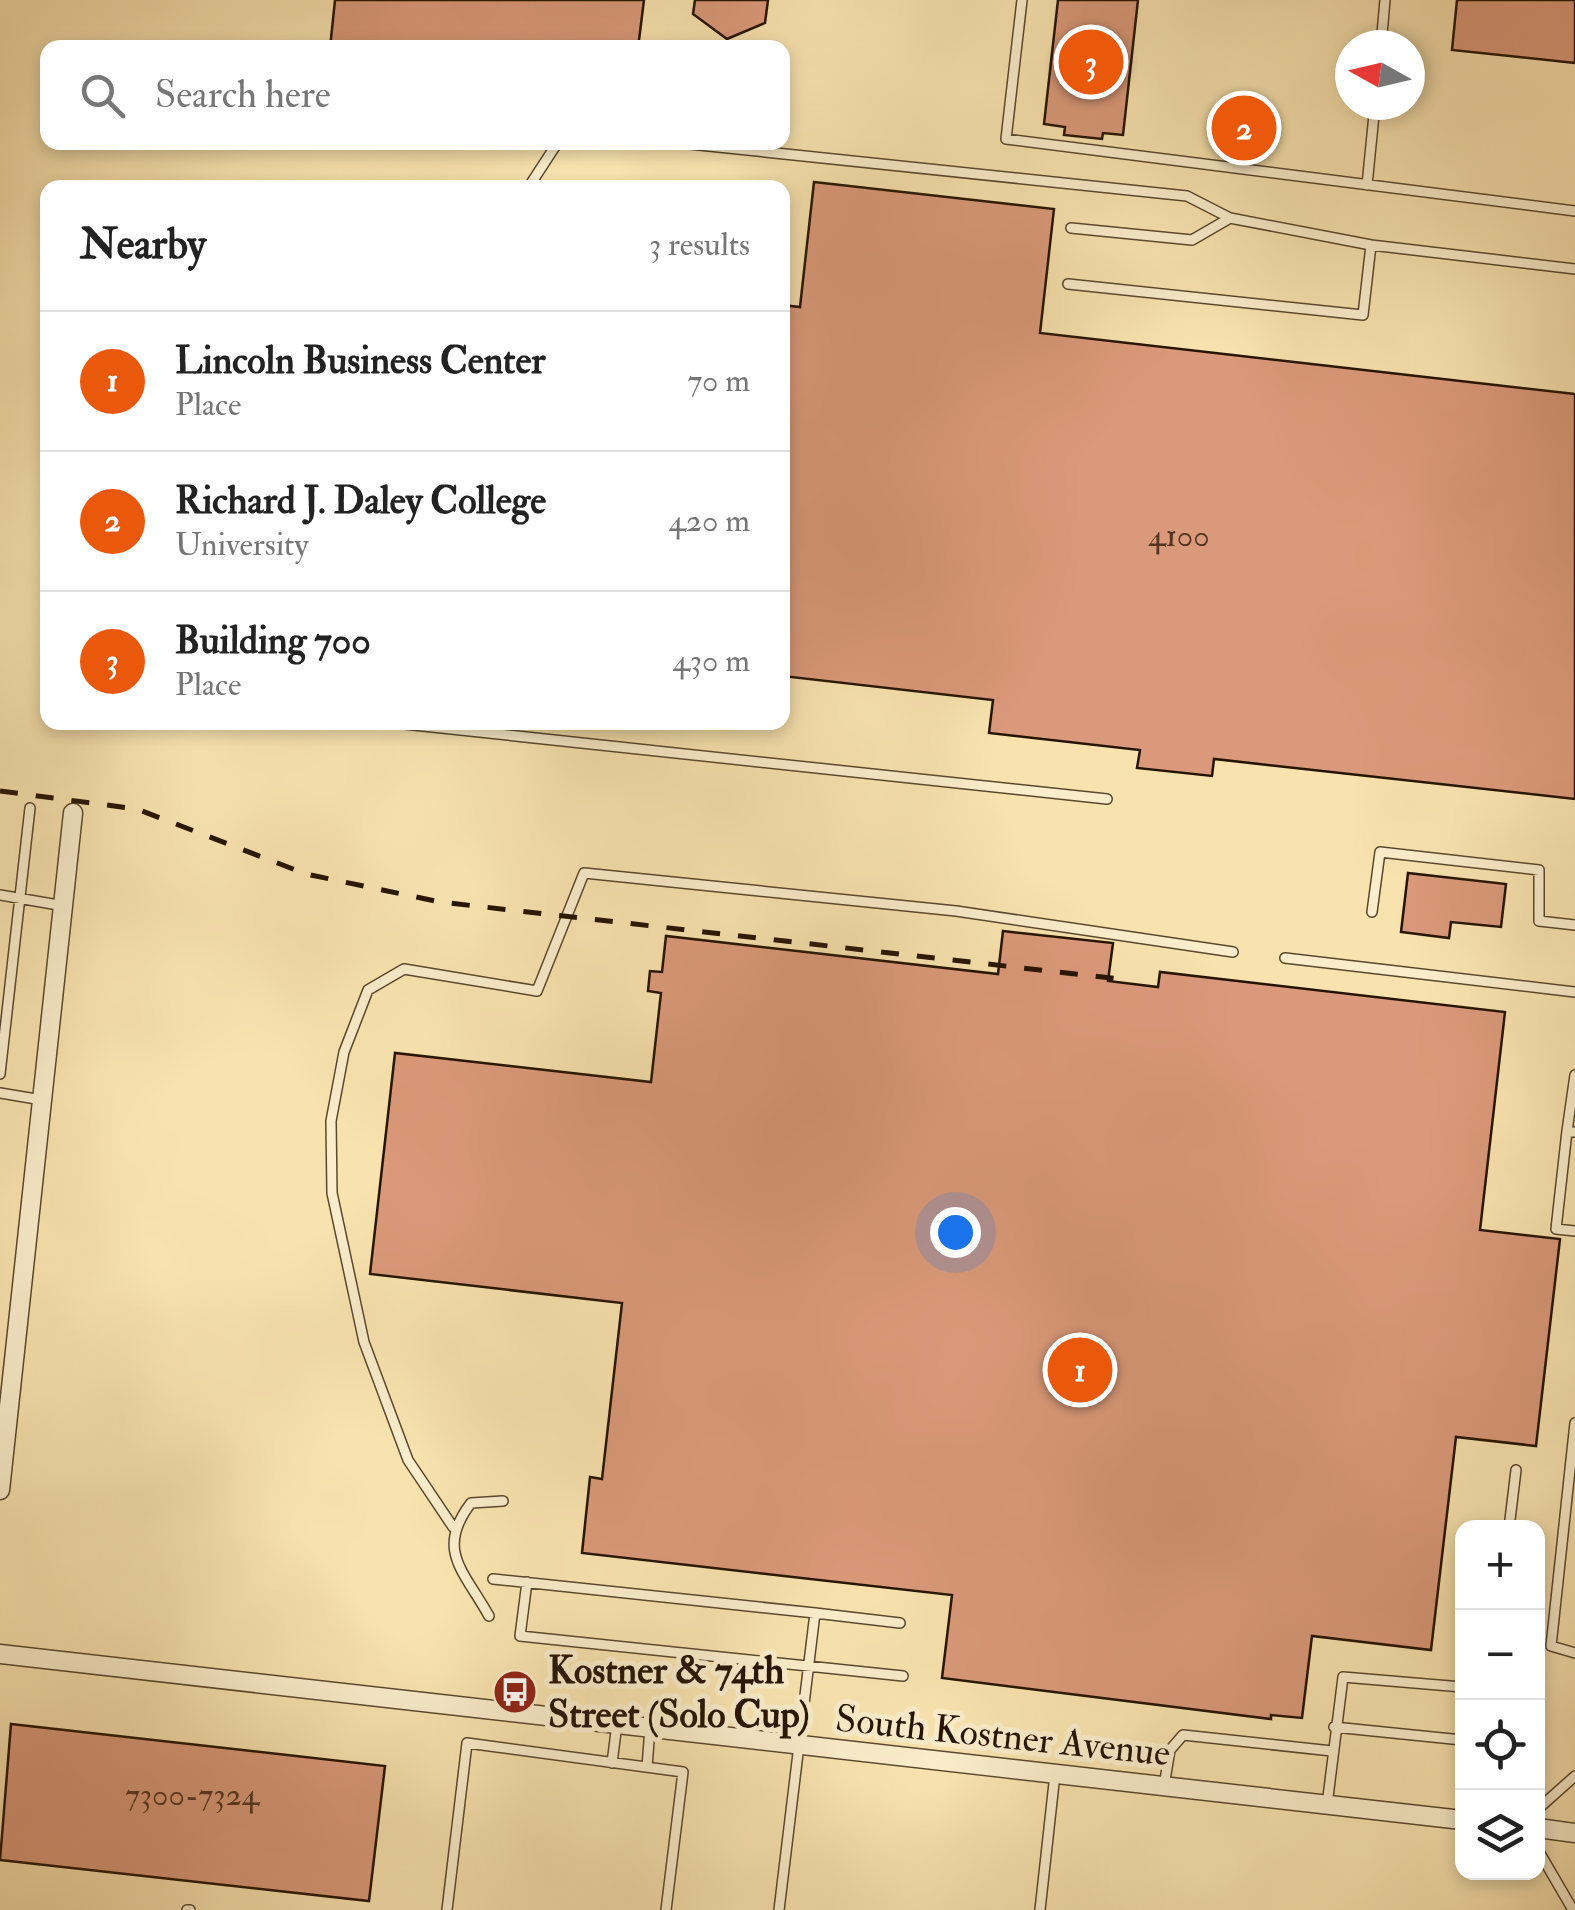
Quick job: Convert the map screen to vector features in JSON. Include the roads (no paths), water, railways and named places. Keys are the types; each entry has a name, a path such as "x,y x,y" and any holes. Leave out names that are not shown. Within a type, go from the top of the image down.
{"street":[{"path":"0,1490 74,813"},
{"name":"South Kostner Avenue","path":"0,1654 1455,1819"},
{"path":"1545,1829 1575,1833"}],"lane":[{"path":"1022,0 1006,139 1575,211"},
{"path":"1382,30 1385,0"},
{"path":"1366,185 1372,120"},
{"path":"533,180 553,150"},
{"path":"747,150 1187,196 1230,218 1371,245 1575,270"},
{"path":"1072,228 1192,240 1230,218"},
{"path":"1068,284 1362,315 1371,245"},
{"path":"460,730 1107,799"},
{"path":"0,1074 30,808"},
{"path":"1372,912 1380,852 1538,870 1539,922 1575,925"},
{"path":"489,1616 452,1551 452,1527 408,1460 364,1342 332,1193 331,1121 344,1052 368,990 404,969 537,990 584,873 956,911 1233,952"},
{"path":"0,895 64,906"},
{"path":"1285,958 1575,992"},
{"path":"1575,1075 1571,1132 1556,1229 1575,1231"},
{"path":"0,1093 42,1100"},
{"path":"1551,1646 1575,1423"},
{"path":"1510,1520 1516,1470"},
{"path":"452,1527 471,1504 503,1500"},
{"path":"493,1579 900,1623"},
{"path":"527,1582 520,1636 904,1676"},
{"path":"779,1910 815,1613"},
{"path":"1545,1643 1575,1653"},
{"path":"1327,1804 1339,1681 1347,1676 1455,1687"},
{"path":"612,1762 617,1724"},
{"path":"1334,1727 1455,1739"},
{"path":"647,1767 650,1728"},
{"path":"1164,1786 1170,1750 1183,1735 1332,1750"},
{"path":"447,1910 468,1744 683,1772 666,1910"},
{"path":"1040,1910 1055,1774"},
{"path":"1545,1803 1575,1776"},
{"path":"1545,1861 1574,1908"}],"railway":[{"path":"0,791 137,809 306,874 440,902 1120,979"}],"place":[{"name":"Building 700","path":"1091,62"},
{"name":"Richard J. Daley College","path":"1244,128"},
{"name":"Lincoln Business Center","path":"1080,1370"},
{"name":"Kostner & 74th Street (Solo Cup)","path":"515,1692"}]}
